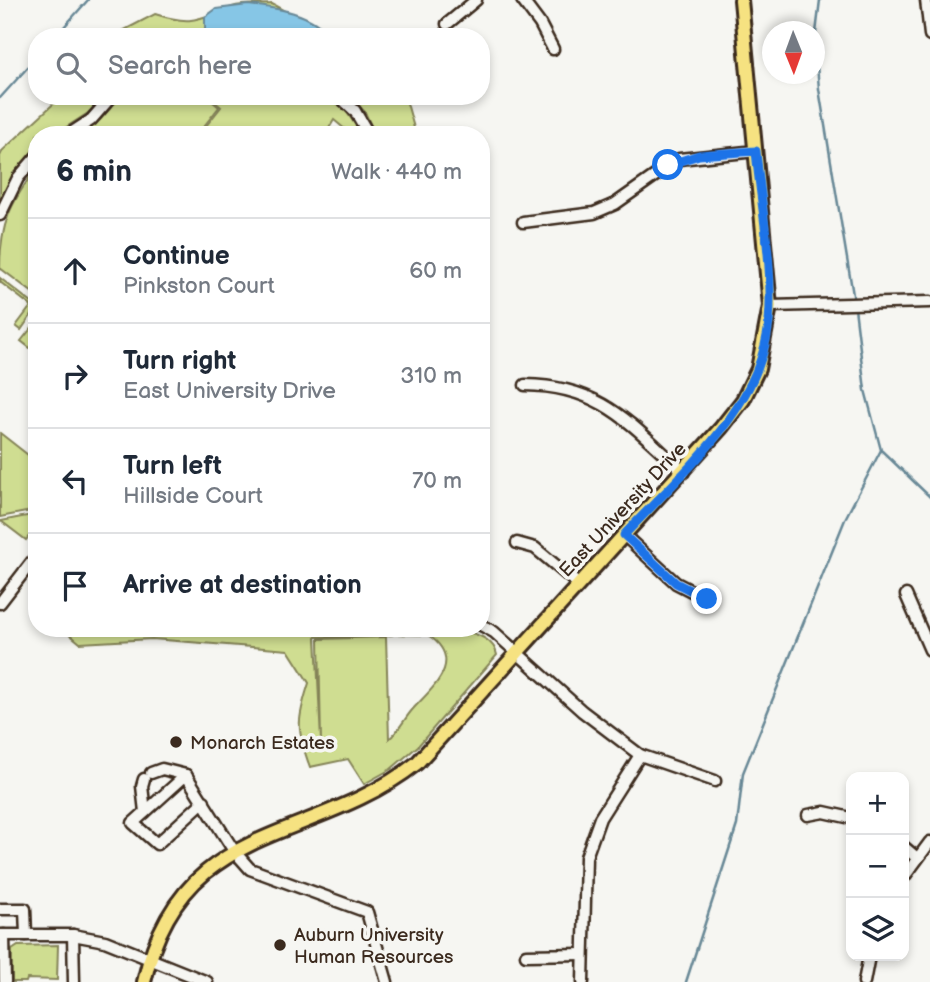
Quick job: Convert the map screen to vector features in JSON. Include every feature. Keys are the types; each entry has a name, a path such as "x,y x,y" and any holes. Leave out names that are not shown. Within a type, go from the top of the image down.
{"main road":[{"name":"East University Drive","path":"144,982 149,961 163,927 187,890 202,874 234,851 267,834 370,794 400,777 434,748 578,584 684,472 743,400 764,347 770,306 741,0"}],"street":[{"path":"447,24 476,0"},
{"path":"522,0 540,24 553,49"},
{"path":"926,0 930,35"},
{"path":"82,126 104,105"},
{"path":"349,105 364,126"},
{"path":"523,222 594,213 615,204 679,159 756,151"},
{"path":"0,215 18,178 28,166"},
{"path":"770,306 930,302"},
{"path":"525,385 556,386 605,404 684,472"},
{"path":"624,535 676,583 707,599"},
{"path":"517,543 536,548 578,584"},
{"path":"0,603 28,567"},
{"path":"906,595 930,650"},
{"path":"490,632 518,653 582,711 640,755 715,781"},
{"path":"583,982 586,857 600,818 640,755"},
{"path":"145,812 142,786 147,776 162,769 186,775 234,851 250,869 366,912 387,982"},
{"path":"186,775 133,823 157,844 204,801"},
{"path":"808,815 824,812 846,817"},
{"path":"909,870 930,842"},
{"path":"909,851 917,858"},
{"path":"0,909 25,909 26,935"},
{"path":"5,982 2,968 2,935 73,935 105,941 190,978 207,982"},
{"path":"73,935 74,982"},
{"path":"526,955 583,954"},
{"path":"864,982 868,961"}],"green space":[{"path":"272,4 316,28 128,28 155,14 178,20 195,20 247,5"},
{"path":"52,105 96,105 68,126 29,126"},
{"path":"113,105 219,107 204,126 92,126"},
{"path":"219,105 338,105 344,108 356,126 341,126 334,120 330,126 206,126 221,107"},
{"path":"358,105 408,105 413,126 371,126"},
{"path":"28,127 28,160 0,201 0,156"},
{"path":"28,180 28,289 0,268 5,226"},
{"path":"0,278 28,300 28,304 0,282"},
{"path":"28,310 28,320 21,330 16,326"},
{"path":"28,332 28,346 21,341"},
{"path":"0,433 28,455 28,512 0,517"},
{"path":"28,516 28,537 26,540 1,521"},
{"path":"73,637 316,637 321,741 319,639 386,637 389,739 442,674 444,654 430,637 482,637 492,644 497,655 418,746 391,769 364,784 348,759 310,767 300,733 300,716 309,683 288,650 152,639 80,643"},
{"path":"58,945 57,980 27,979 26,982 12,982 12,950 18,946"}],"water":[{"path":"248,5 282,10 304,17 322,28 205,28 205,17 216,9"}],"waterway":[{"path":"63,28 88,0"},
{"path":"820,0 815,41 819,89 854,301"},
{"path":"0,98 28,67"},
{"path":"686,982 737,825 743,773 846,517 881,450 865,390 855,308"},
{"path":"882,451 930,497"}],"place":[{"name":"Monarch Estates","path":"176,742"},
{"name":"Auburn University Human Resources","path":"280,945"}],"route":[{"path":"668,165 679,159 699,155 756,151 770,306 758,369 743,400 721,428 684,472 624,535 676,583 707,599"}]}
